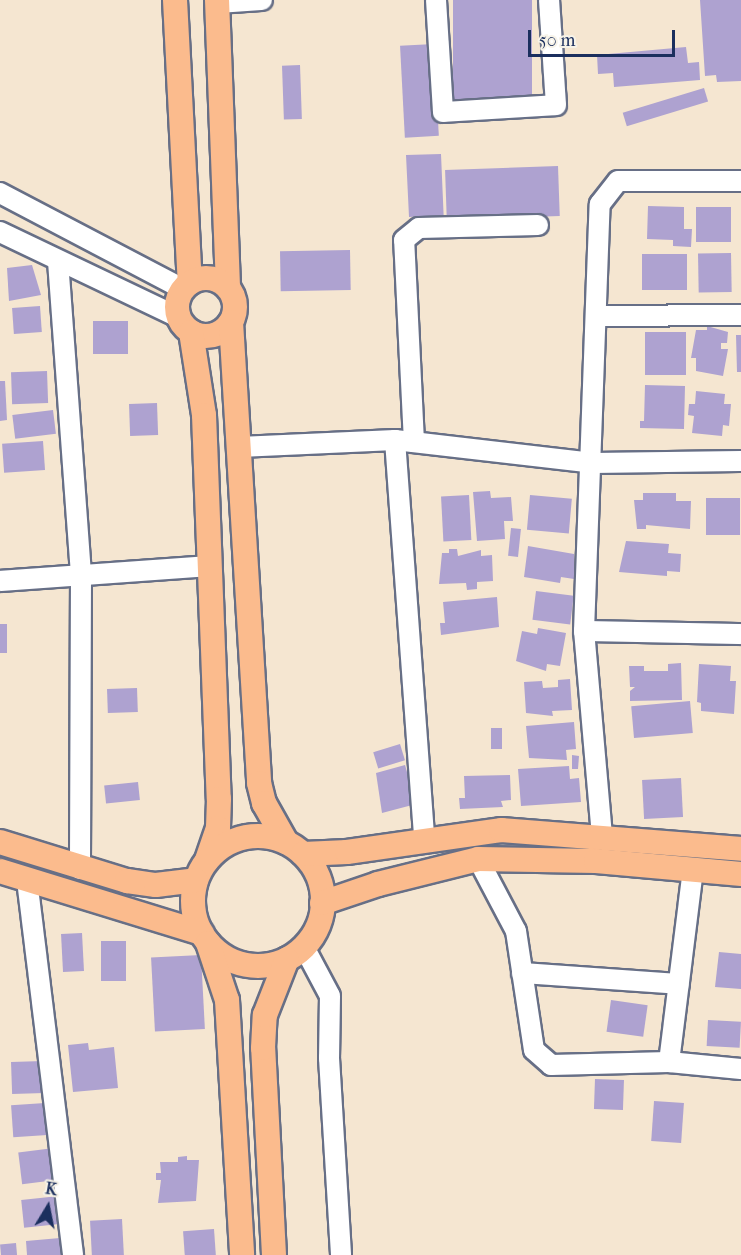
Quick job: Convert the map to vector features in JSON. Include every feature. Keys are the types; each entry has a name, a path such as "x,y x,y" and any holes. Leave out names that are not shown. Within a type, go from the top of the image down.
{"main road":[{"path":"176,0 187,286 178,300 186,325 204,415 219,799 218,828 201,870 192,902 227,1000 242,1255"},
{"path":"217,1 228,288 235,304 231,322 259,783 264,803 294,848 315,870 322,903 316,930 295,953 265,1015 263,1048 274,1255"},
{"path":"187,286 213,279 228,288"},
{"path":"186,325 218,333 231,322"},
{"path":"0,842 80,869 156,885 201,870 224,845 245,837 266,836 294,848 347,852 424,839 501,830 602,836 741,849"},
{"path":"322,903 378,884 478,859 596,861 741,874"},
{"path":"0,871 205,938 225,957 247,965 267,966 295,953"}],"street":[{"path":"217,1 262,0"},
{"path":"436,0 443,112 556,105 549,0"},
{"path":"602,836 584,631 593,463 600,204 618,181 741,181"},
{"path":"0,193 187,286"},
{"path":"424,839 405,441 404,240 419,228 538,225"},
{"path":"0,232 186,325"},
{"path":"58,261 81,576 80,869"},
{"path":"597,315 741,315"},
{"path":"239,447 405,441 593,463 741,461"},
{"path":"0,581 210,566"},
{"path":"584,631 741,634"},
{"path":"478,859 516,931 534,1050 551,1065 669,1062 741,1069"},
{"path":"669,1062 693,869"},
{"path":"27,880 73,1255"},
{"path":"295,953 330,996 329,1058 341,1255"},
{"path":"522,973 679,984"}],"building":[{"path":"453,0 532,0 532,104 453,104"},
{"path":"700,0 741,0 741,81 717,82 716,75 705,76"},
{"path":"434,44 439,136 405,138 400,46"},
{"path":"686,47 688,63 699,62 700,80 614,87 613,73 598,74 597,55"},
{"path":"300,65 302,119 284,120 282,66"},
{"path":"704,88 708,101 627,126 623,113"},
{"path":"441,154 444,224 428,224 428,216 409,217 406,155"},
{"path":"558,166 560,216 447,220 445,170"},
{"path":"648,206 684,207 684,229 692,229 691,247 673,246 673,240 647,239"},
{"path":"696,207 731,207 731,242 696,242"},
{"path":"350,250 351,290 281,291 280,251"},
{"path":"731,253 732,292 699,293 698,254"},
{"path":"642,254 687,254 687,290 642,290"},
{"path":"32,265 41,295 9,301 7,268"},
{"path":"40,306 42,332 14,334 12,308"},
{"path":"93,321 128,321 128,354 93,354"},
{"path":"707,326 728,332 727,343 721,343 721,349 728,349 723,376 696,371 696,358 691,358 696,330 707,330"},
{"path":"645,332 686,332 686,375 645,375"},
{"path":"736,335 741,335 741,372 737,372"},
{"path":"47,371 48,403 12,404 11,372"},
{"path":"0,381 5,381 7,420 0,421"},
{"path":"645,385 685,386 684,429 640,428 640,421 644,421"},
{"path":"696,391 725,394 724,404 731,404 729,426 723,425 722,436 692,433 694,416 688,415 689,404 695,404"},
{"path":"157,403 158,435 130,436 129,404"},
{"path":"53,410 56,434 15,439 12,415"},
{"path":"43,441 45,470 4,473 2,444"},
{"path":"490,491 491,498 511,497 513,521 504,521 505,539 477,541 473,492"},
{"path":"643,493 676,493 676,501 691,501 690,529 646,525 646,529 637,529 634,500 643,500"},
{"path":"469,495 471,540 443,541 441,496"},
{"path":"530,495 572,499 569,534 527,530"},
{"path":"706,498 740,498 740,535 706,535"},
{"path":"511,528 521,529 518,557 508,556"},
{"path":"626,541 669,544 668,553 681,554 680,572 667,571 667,576 619,572"},
{"path":"528,546 574,554 574,579 561,577 560,583 524,577"},
{"path":"449,549 457,549 458,556 481,550 481,556 492,555 493,581 477,582 477,589 467,590 466,583 439,584 442,553 449,553"},
{"path":"536,591 574,596 570,624 532,620"},
{"path":"497,597 499,627 441,635 440,623 445,623 443,602"},
{"path":"0,624 7,624 7,653 0,653"},
{"path":"538,628 566,633 560,666 547,664 546,671 516,661 522,631 537,634"},
{"path":"681,663 682,700 630,701 630,691 635,687 630,687 629,666 644,666 644,671 668,671 668,664"},
{"path":"699,664 731,666 730,681 736,681 734,714 701,711 701,703 697,702"},
{"path":"570,679 572,710 552,711 553,716 526,713 524,682 542,681 543,688 558,687 558,680"},
{"path":"137,688 138,712 108,713 107,689"},
{"path":"690,701 693,733 634,738 631,706"},
{"path":"574,722 576,749 566,750 567,760 529,758 526,726"},
{"path":"491,728 502,728 502,749 491,749"},
{"path":"400,744 405,760 378,768 373,752"},
{"path":"572,755 579,756 578,769 572,769"},
{"path":"405,765 416,804 382,813 376,773"},
{"path":"569,766 570,779 579,778 581,802 521,806 518,769"},
{"path":"510,775 511,800 501,801 503,807 460,809 459,798 465,798 464,776"},
{"path":"681,778 683,817 644,819 642,780"},
{"path":"138,782 140,800 106,803 104,786"},
{"path":"82,933 84,971 63,972 61,934"},
{"path":"101,941 126,941 126,981 101,981"},
{"path":"719,952 741,954 741,989 715,987"},
{"path":"201,955 205,1029 155,1032 151,958"},
{"path":"611,1000 648,1005 643,1037 607,1032"},
{"path":"708,1020 741,1022 740,1048 707,1046"},
{"path":"88,1043 89,1050 114,1047 118,1088 73,1092 68,1045"},
{"path":"43,1061 44,1093 12,1094 11,1062"},
{"path":"595,1079 624,1080 623,1110 594,1109"},
{"path":"654,1101 684,1103 681,1143 651,1141"},
{"path":"45,1103 47,1135 13,1137 11,1105"},
{"path":"54,1148 58,1180 22,1184 18,1152"},
{"path":"187,1156 187,1160 199,1160 196,1201 158,1203 161,1180 156,1180 156,1173 161,1173 160,1162 178,1162 178,1157"},
{"path":"59,1196 62,1224 24,1228 21,1200"},
{"path":"122,1219 124,1255 92,1255 90,1221"},
{"path":"214,1229 216,1255 185,1255 183,1231"},
{"path":"60,1238 62,1255 27,1255 26,1241"},
{"path":"16,1243 17,1255 1,1255 0,1244"}]}
